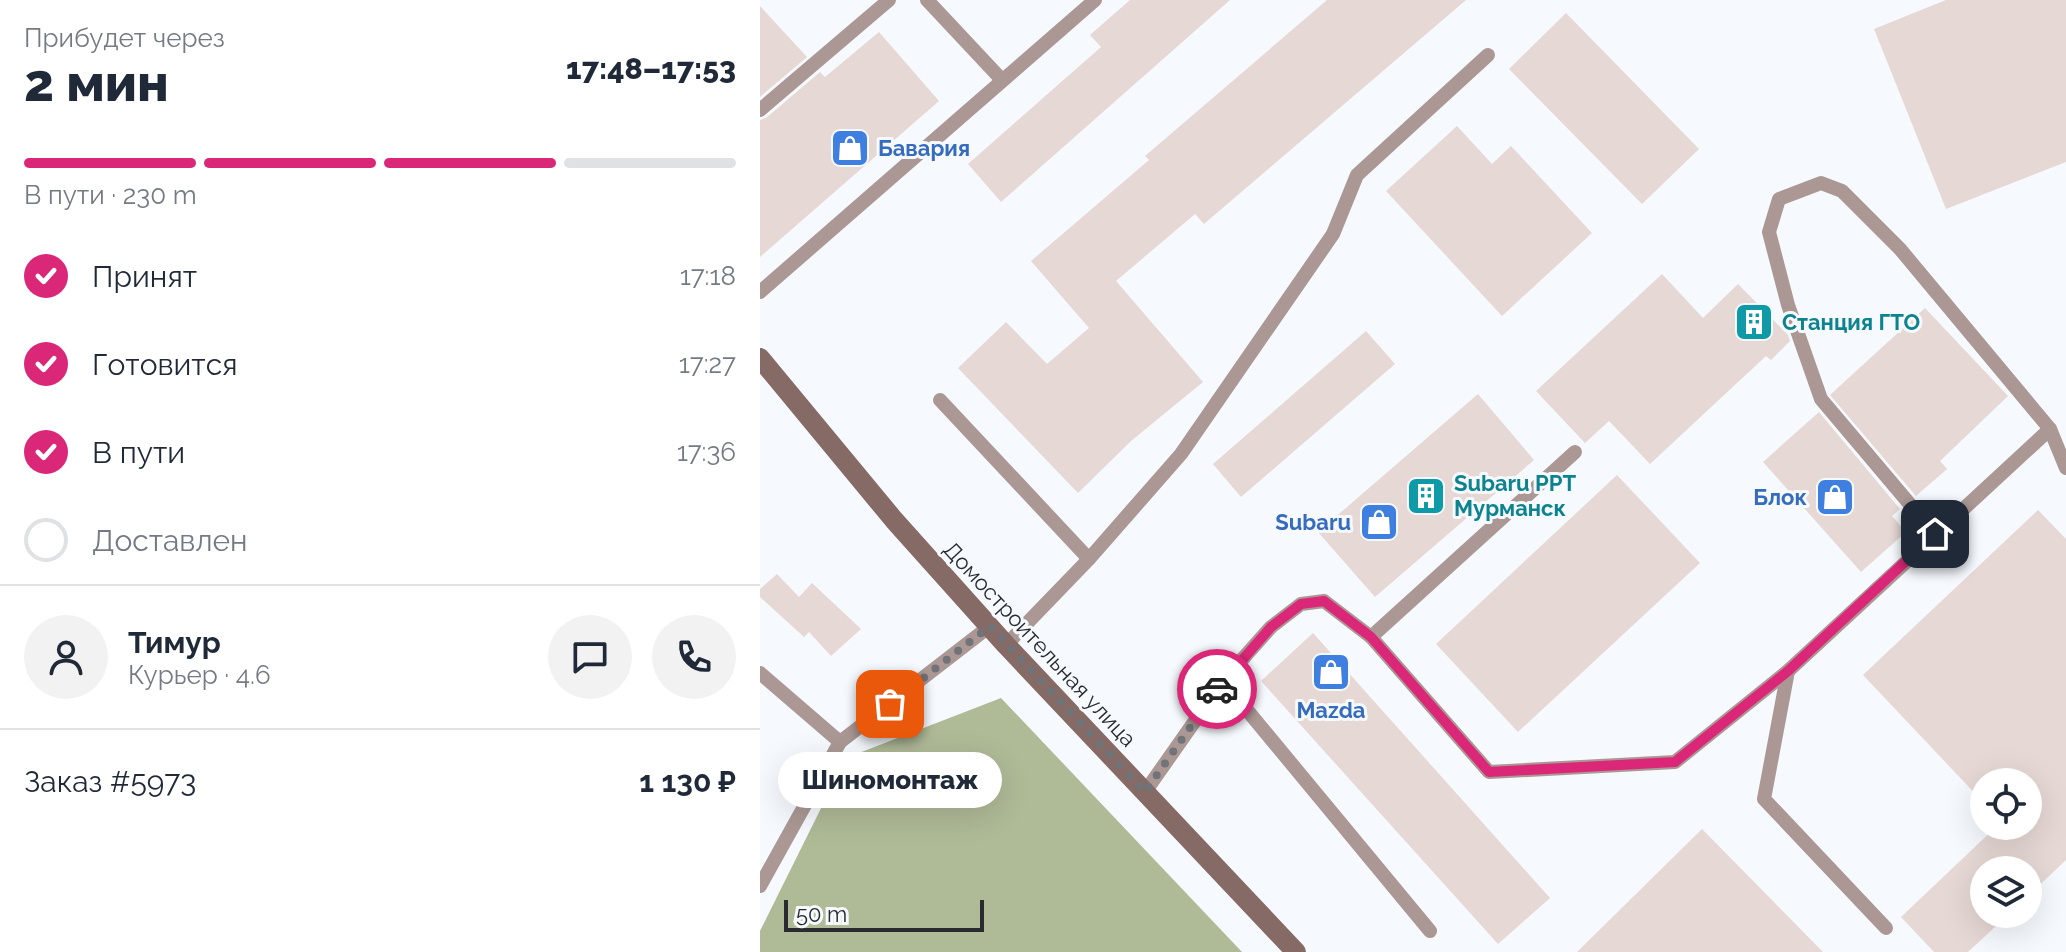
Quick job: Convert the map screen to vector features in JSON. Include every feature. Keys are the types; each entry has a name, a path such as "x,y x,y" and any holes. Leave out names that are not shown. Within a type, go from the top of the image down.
{"street":[{"name":"Домостроительная улица","path":"760,358 894,520 1006,645 1296,952"}],"lane":[{"path":"760,110 886,0"},
{"path":"927,0 1002,80"},
{"path":"760,292 1095,0"},
{"path":"1006,645 1089,559 1181,454 1333,234 1357,175 1488,55"},
{"path":"1935,534 1821,399 1788,305 1769,232 1779,199 1821,183 1842,191 1900,249 2050,429 2066,468"},
{"path":"940,400 1089,559"},
{"path":"1145,792 1223,681 1271,627 1301,604 1324,601 1371,637 1489,772 1675,762 1788,671 2050,429"},
{"path":"1371,637 1575,452"},
{"path":"760,886 840,742 990,626"},
{"path":"1788,671 1764,799 1886,928"},
{"path":"760,673 840,742"},
{"path":"1223,681 1430,931"}],"green space":[{"path":"1001,698 1242,952 760,952 760,931 846,758"}],"building":[{"path":"1130,0 1230,0 1001,202 968,164 1101,47 1090,35"},
{"path":"1327,0 1466,0 1204,224 1195,214 1116,281 1203,382 1131,441 1078,493 958,368 1006,322 1047,364 1089,328 1031,261 1149,160 1145,156"},
{"path":"1946,0 2066,0 2066,162 1946,209 1874,29"},
{"path":"760,6 807,57 760,97"},
{"path":"1566,13 1699,149 1642,204 1509,69"},
{"path":"879,32 939,101 760,257 760,120 820,72 825,77"},
{"path":"1457,126 1492,164 1511,146 1592,233 1502,316 1386,191"},
{"path":"1662,274 1703,318 1738,284 1788,335 1790,341 1771,360 1766,356 1650,464 1609,421 1585,443 1536,391"},
{"path":"1925,308 2008,396 1940,461 1947,469 1916,496 1830,395"},
{"path":"1366,331 1395,364 1241,497 1213,464"},
{"name":"Subaru РРТ Мурманск","path":"1478,394 1534,460 1375,597 1318,532"},
{"name":"Блок","path":"1819,412 1900,509 1892,516 1906,532 1861,572 1763,462"},
{"path":"1617,475 1700,563 1518,732 1436,644"},
{"path":"2038,510 2066,539 2066,860 2042,883 2042,856 1970,856 1970,928 1994,928 1968,952 1934,952 1901,917 1982,840 2042,840 2042,768 1970,768 1970,788 1863,675"},
{"path":"777,574 799,597 812,583 861,629 831,656 809,632 804,637 760,597 760,589"},
{"path":"1313,633 1550,898 1498,944 1261,681"},
{"path":"1702,829 1823,952 1577,952"}],"way so far":[{"path":"890,704 990,626 1145,792 1217,689"}],"place":[{"name":"Бавария","path":"850,148"},
{"name":"Станция ГТО","path":"1754,322"},
{"name":"Subaru РРТ Мурманск","path":"1426,496"},
{"name":"Блок","path":"1835,497"},
{"name":"Subaru","path":"1379,522"},
{"name":"Mazda","path":"1331,672"},
{"name":"Шиномонтаж","path":"890,704"}],"route":[{"path":"1217,689 1271,627 1301,604 1324,601 1371,637 1489,772 1675,762 1788,671 1935,534"}]}
